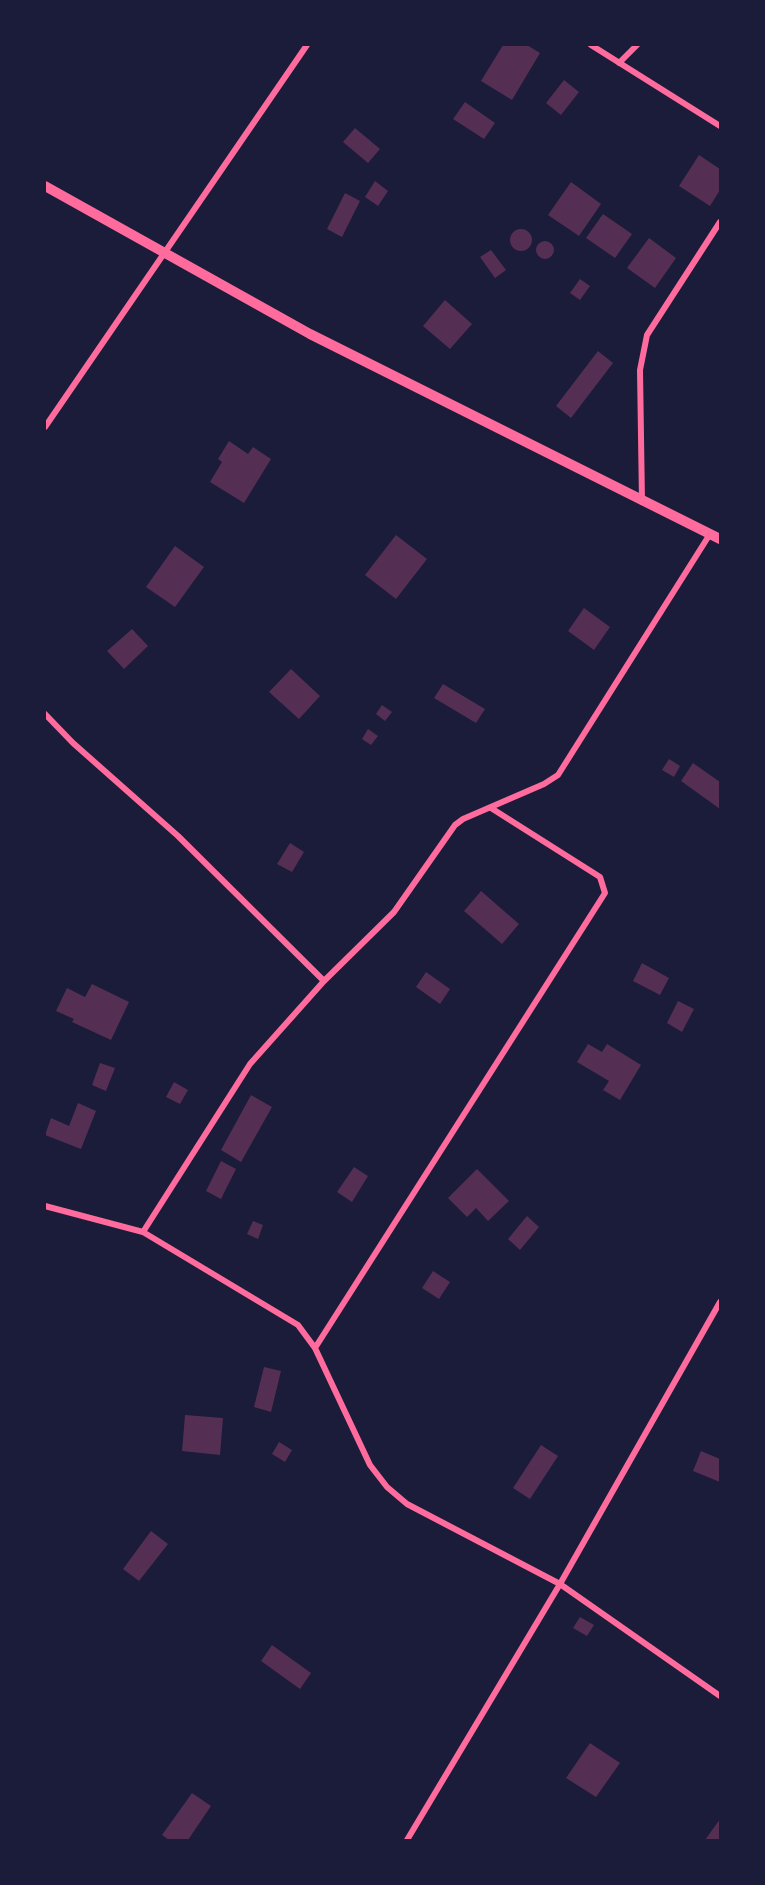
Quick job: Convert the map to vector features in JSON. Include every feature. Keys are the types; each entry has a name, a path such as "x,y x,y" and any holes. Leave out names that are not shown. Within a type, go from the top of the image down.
{"street":[{"path":"45,427 307,45"},
{"path":"591,45 720,126"},
{"path":"619,63 637,45"},
{"path":"45,186 50,194 164,253 310,334 715,537 558,775 544,784 463,819 455,825 394,912 324,981 250,1064 143,1232"},
{"path":"642,502 640,370 647,335 720,222"},
{"path":"45,714 73,743 178,836 324,981"},
{"path":"315,1348 605,892 600,877 491,808"},
{"path":"45,1206 143,1232 298,1325 315,1348 370,1464 387,1487 407,1504 560,1584 720,1696"},
{"path":"407,1840 560,1584 720,1302"}],"building":[{"path":"503,45 527,45 540,53 512,100 481,81"},
{"path":"564,80 579,92 561,115 546,103"},
{"path":"465,102 495,123 484,139 453,119"},
{"path":"355,128 380,149 368,163 343,142"},
{"path":"699,155 720,169 720,190 710,206 679,186"},
{"path":"375,181 388,191 378,206 365,197"},
{"path":"571,182 601,204 579,236 548,215"},
{"path":"345,193 360,201 342,237 327,229"},
{"path":"603,214 632,234 615,258 586,238"},
{"path":"521,229 529,232 532,240 529,248 521,251 513,248 510,240 513,232"},
{"path":"649,238 676,258 655,288 627,268"},
{"path":"545,241 553,246 554,250 549,258 545,259 537,254 536,250 541,242"},
{"path":"491,250 506,270 495,278 480,257"},
{"path":"580,279 590,286 580,300 570,293"},
{"path":"445,300 472,324 450,349 423,326"},
{"path":"598,351 613,363 571,418 556,406"},
{"path":"229,441 248,454 253,447 271,459 244,503 210,482 222,462 218,459"},
{"path":"396,535 427,559 396,599 365,575"},
{"path":"175,546 204,567 175,607 146,587"},
{"path":"584,608 610,627 594,650 568,631"},
{"path":"132,629 148,646 124,669 107,651"},
{"path":"291,669 320,696 299,719 269,692"},
{"path":"443,684 485,709 476,723 434,698"},
{"path":"382,705 392,712 385,721 376,714"},
{"path":"368,729 378,736 371,745 362,739"},
{"path":"669,759 680,766 674,777 662,770"},
{"path":"693,763 720,782 720,809 681,781"},
{"path":"290,843 304,852 292,872 277,864"},
{"path":"481,891 519,924 502,944 464,911"},
{"path":"642,963 669,978 660,995 633,981"},
{"path":"426,972 450,989 440,1004 416,987"},
{"path":"92,984 129,1002 111,1040 72,1022 74,1019 56,1011 67,988 85,997"},
{"path":"678,1001 694,1009 682,1032 667,1023"},
{"path":"588,1044 602,1052 607,1044 641,1065 620,1100 603,1090 609,1081 577,1062"},
{"path":"100,1063 115,1068 106,1091 92,1085"},
{"path":"174,1082 188,1090 180,1104 166,1097"},
{"path":"251,1095 272,1107 241,1162 221,1150"},
{"path":"78,1103 96,1111 81,1149 45,1135 51,1118 69,1126"},
{"path":"221,1161 236,1169 221,1199 206,1191"},
{"path":"354,1167 368,1176 352,1202 337,1192"},
{"path":"477,1169 509,1201 488,1221 476,1208 467,1217 448,1198"},
{"path":"527,1216 539,1227 520,1250 508,1239"},
{"path":"253,1221 263,1225 258,1239 247,1234"},
{"path":"433,1271 450,1282 439,1299 422,1288"},
{"path":"264,1367 281,1371 271,1412 254,1407"},
{"path":"185,1415 223,1418 220,1455 182,1451"},
{"path":"279,1442 292,1450 285,1462 272,1454"},
{"path":"541,1445 558,1456 530,1499 513,1488"},
{"path":"701,1451 720,1459 720,1482 693,1471"},
{"path":"151,1531 168,1544 139,1581 123,1569"},
{"path":"580,1617 594,1625 587,1636 573,1628"},
{"path":"272,1645 311,1673 300,1689 261,1661"},
{"path":"590,1743 620,1763 596,1797 566,1778"},
{"path":"192,1793 211,1806 188,1840 169,1840 162,1835"},
{"path":"720,1819 720,1840 705,1840"}]}
